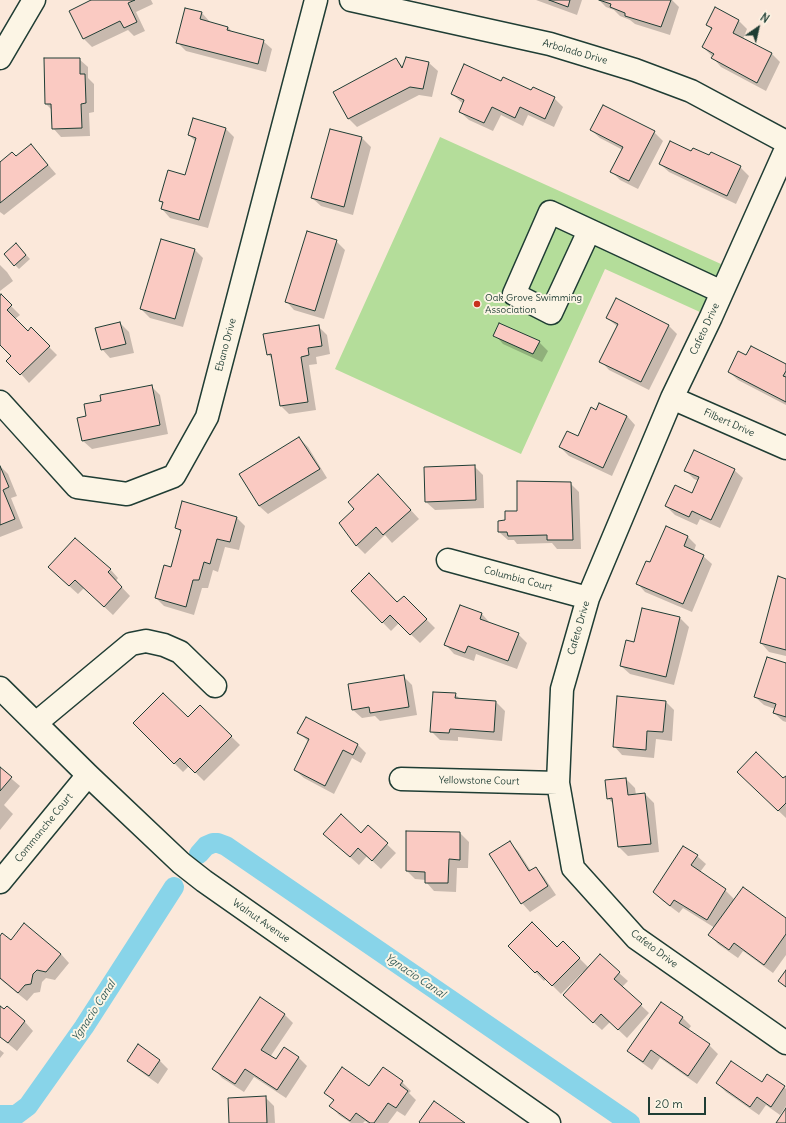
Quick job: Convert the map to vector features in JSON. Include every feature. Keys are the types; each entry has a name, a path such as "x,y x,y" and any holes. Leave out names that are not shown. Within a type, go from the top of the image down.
{"street":[{"path":"0,58 34,0"},
{"name":"Ebano Drive","path":"0,402 77,487 127,494 174,476 207,417 316,0"},
{"name":"Arbolado Drive","path":"352,0 550,44 635,70 691,91 786,142"},
{"name":"Cafeto Drive","path":"786,149 722,292 672,398 588,598 562,689 558,782 573,868 636,938 786,1043"},
{"path":"589,231 722,292"},
{"name":"Filbert Drive","path":"672,398 786,448"},
{"name":"Columbia Court","path":"448,560 588,598"},
{"path":"36,723 131,644 146,642 164,645 180,652 215,686"},
{"name":"Walnut Avenue","path":"0,688 181,864 549,1123"},
{"name":"Commanche Court","path":"0,882 88,775"},
{"name":"Yellowstone Court","path":"401,779 558,782"}],"green space":[{"name":"Oak Grove Swimming Association","path":"440,137 732,269 711,317 605,269 521,454 335,369"}],"building":[{"path":"91,0 135,0 128,3 137,22 124,28 120,21 83,39 69,11"},
{"path":"549,0 570,0 568,7"},
{"path":"599,0 671,0 661,27 625,16 625,13 610,7 611,4"},
{"path":"715,7 739,20 733,33 772,53 757,83 711,58 714,54 702,47 712,28 706,25"},
{"path":"185,8 202,12 200,19 228,27 227,30 264,40 258,64 176,43"},
{"path":"406,57 429,62 423,89 410,87 348,119 333,92 396,58 402,68"},
{"path":"44,58 80,58 80,74 85,74 86,103 81,104 82,128 52,129 51,104 45,104"},
{"path":"464,64 501,81 503,77 531,90 533,87 555,97 545,119 520,107 515,118 492,107 484,123 459,112 464,100 451,94"},
{"path":"603,105 655,131 629,181 610,172 623,147 590,130"},
{"path":"193,118 226,128 199,220 161,209 163,202 159,201 168,170 185,175 196,138 188,135"},
{"path":"330,129 362,137 344,207 311,198"},
{"path":"670,141 691,151 693,148 709,155 711,152 741,166 727,196 659,164"},
{"path":"31,144 48,165 0,203 0,162 12,152 16,156"},
{"path":"307,231 337,240 315,311 285,302"},
{"path":"161,239 195,249 175,319 140,309"},
{"path":"16,243 26,255 14,266 4,254"},
{"path":"1,294 12,305 7,310 28,331 31,327 50,346 20,375 6,361 11,356 0,345"},
{"path":"616,298 669,325 641,382 599,362 618,324 606,318"},
{"path":"120,322 126,344 101,350 95,328"},
{"path":"499,323 540,341 533,354 493,336"},
{"path":"319,325 322,346 308,348 309,355 301,357 308,402 280,406 271,354 267,355 263,334"},
{"path":"751,346 786,364 786,371 783,376 786,377 786,402 728,372 738,351 746,355"},
{"path":"152,385 160,425 82,441 77,418 86,416 84,404 101,401 100,395"},
{"path":"599,403 627,416 603,468 559,447 567,431 578,436 591,407 596,410"},
{"path":"299,437 320,469 259,506 239,474"},
{"path":"694,450 735,469 711,520 692,511 689,517 665,506 675,485 692,493 699,477 684,471"},
{"path":"475,465 476,500 425,502 424,467"},
{"path":"0,466 9,487 3,490 15,519 0,525"},
{"path":"378,474 411,510 383,535 376,527 356,546 339,523 354,509 348,502"},
{"path":"517,481 571,482 573,540 547,540 547,535 508,536 507,532 498,532 498,521 505,520 505,511 517,511"},
{"path":"182,501 237,517 230,542 217,539 210,564 204,562 199,580 193,580 186,607 155,598 164,565 171,567 181,530 175,528"},
{"path":"666,526 688,536 684,546 704,555 683,604 636,584 646,561 650,562"},
{"path":"75,538 111,569 108,572 122,587 104,607 75,580 69,586 48,567"},
{"path":"369,573 397,602 404,596 427,619 410,635 390,615 382,623 351,591"},
{"path":"778,576 786,579 786,650 760,643"},
{"path":"460,605 482,613 480,619 519,633 508,661 468,646 465,653 444,645"},
{"path":"642,608 680,617 666,677 620,666 626,640 634,642"},
{"path":"767,657 786,663 786,717 773,713 776,704 754,697"},
{"path":"404,675 409,707 370,713 369,707 352,710 348,684"},
{"path":"433,692 456,693 455,698 496,701 494,732 450,729 449,733 430,732"},
{"path":"163,693 188,717 200,705 232,736 195,773 180,758 174,764 133,723"},
{"path":"617,696 666,701 663,732 647,731 646,750 613,747"},
{"path":"306,717 358,744 353,755 343,750 325,786 294,770 309,739 297,733"},
{"path":"756,752 783,778 786,776 786,803 778,811 737,772"},
{"path":"0,767 12,777 0,791"},
{"path":"626,778 628,795 645,793 651,844 618,847 612,798 607,799 605,780"},
{"path":"341,814 361,833 368,825 388,843 372,861 358,848 350,857 323,834"},
{"path":"406,831 460,832 460,860 449,859 448,883 425,883 425,872 406,871"},
{"path":"510,841 529,871 536,867 548,886 521,904 489,854"},
{"path":"683,846 698,855 691,865 726,889 707,920 674,900 670,906 653,892"},
{"path":"743,887 786,918 786,934 764,965 734,943 729,950 708,935"},
{"path":"532,922 557,947 563,941 580,958 552,986 537,971 535,973 508,946"},
{"path":"24,923 61,954 46,972 37,970 33,974 31,984 25,985 18,993 0,978 0,936 2,933 11,940"},
{"path":"600,954 620,972 614,979 642,1004 618,1030 601,1014 593,1023 563,995"},
{"path":"786,970 786,987 778,981"},
{"path":"260,997 285,1014 261,1050 276,1059 284,1047 299,1057 277,1090 245,1069 235,1084 212,1069"},
{"path":"661,1002 683,1017 679,1023 710,1044 688,1076 651,1050 643,1062 627,1051"},
{"path":"0,1006 4,1009 7,1006 25,1021 8,1043 0,1037"},
{"path":"138,1044 160,1060 149,1076 127,1061"},
{"path":"731,1061 762,1082 767,1074 785,1086 771,1107 757,1097 750,1107 716,1083"},
{"path":"342,1067 369,1086 383,1067 403,1081 400,1085 408,1091 396,1108 388,1103 374,1123 370,1123 356,1113 350,1121 329,1106 334,1100 324,1093"},
{"path":"266,1096 267,1123 229,1123 228,1098"},
{"path":"434,1101 465,1123 420,1123 419,1122"},
{"path":"786,1108 786,1123 776,1123"}],"waterway":[{"name":"Ygnacio Canal","path":"199,854 206,846 213,843 226,846 630,1123"},
{"name":"Ygnacio Canal","path":"0,1115 16,1115 28,1106 84,1027 174,887"}],"place":[{"name":"Oak Grove Swimming Association","path":"477,304"}]}
